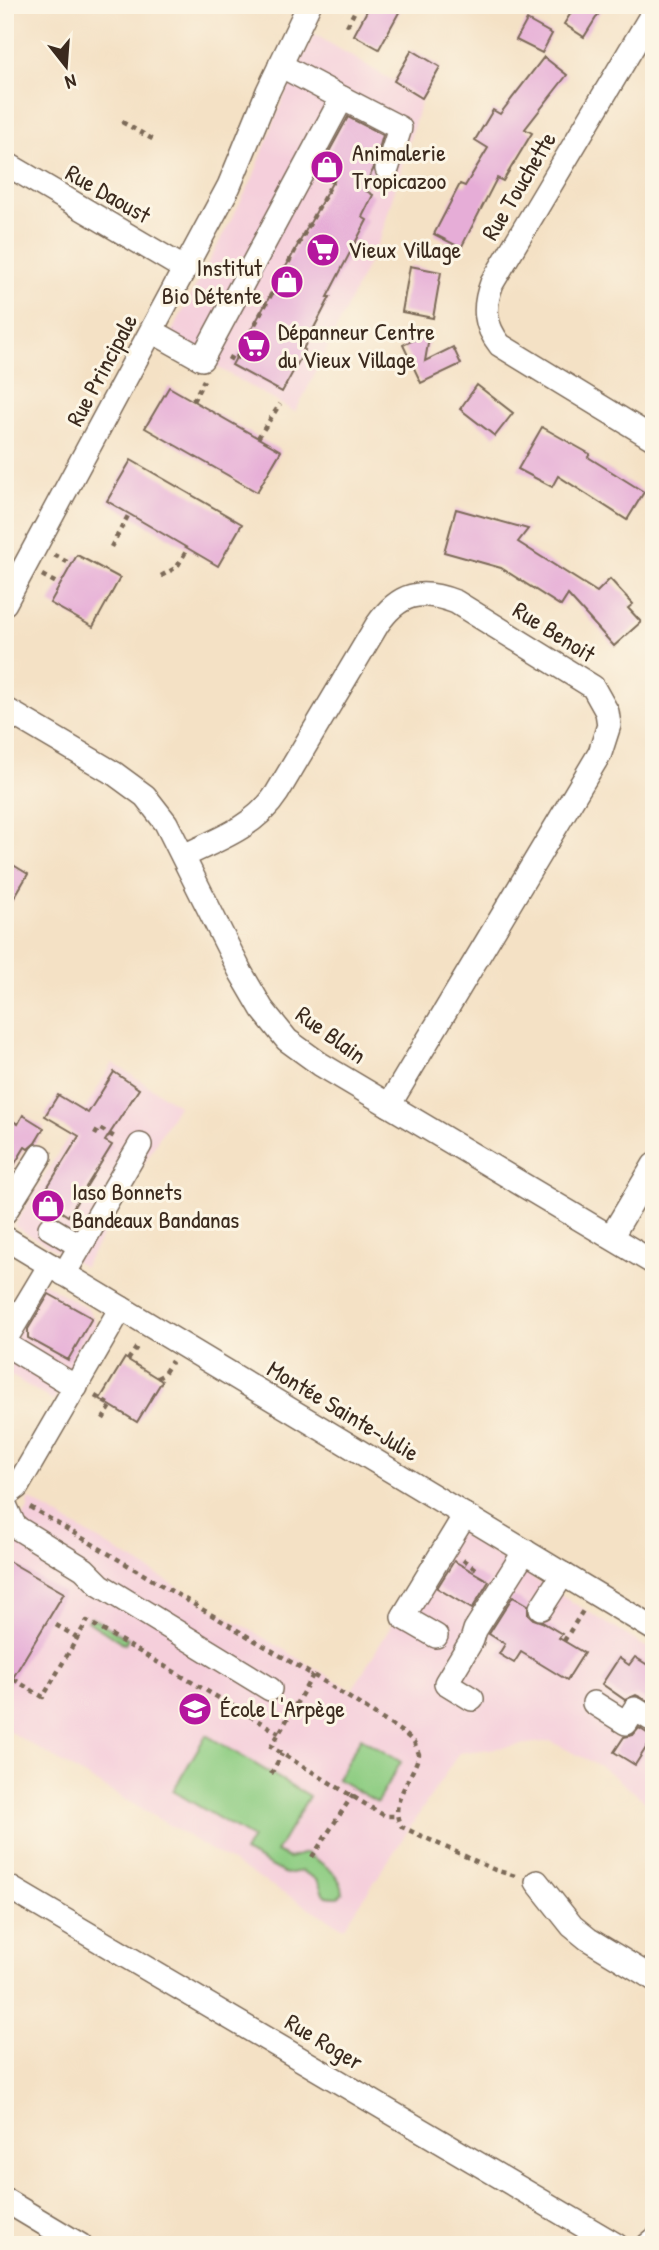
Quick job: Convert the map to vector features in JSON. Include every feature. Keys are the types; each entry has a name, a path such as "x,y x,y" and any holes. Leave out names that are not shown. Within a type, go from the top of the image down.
{"street":[{"name":"Rue Principale","path":"5,603 229,186 280,65 309,5"},
{"name":"Rue Touchette","path":"654,11 492,283 485,311 487,325 500,345 654,439"},
{"path":"280,65 400,128 387,169"},
{"path":"152,331 202,359 342,98"},
{"name":"Rue Daoust","path":"5,163 185,269"},
{"name":"Rue Benoit","path":"183,856 242,827 272,802 377,625 392,606 409,597 425,594 456,602 593,687 607,712 609,725 600,753 389,1105"},
{"name":"Rue Blain","path":"5,709 132,785 157,809 241,973 273,1025 301,1052 654,1263"},
{"path":"83,1389 5,1342 57,1269 80,1246 139,1147"},
{"path":"5,1212 40,1156"},
{"path":"611,1237 654,1165"},
{"path":"50,1228 80,1246"},
{"name":"Montée Sainte-Julie","path":"5,1238 654,1629"},
{"path":"5,1496 17,1487 83,1389 121,1308"},
{"path":"5,1505 19,1530 84,1569 100,1585 270,1689"},
{"path":"436,1636 403,1617 465,1515"},
{"path":"472,1699 446,1682 525,1551"},
{"path":"541,1608 563,1574"},
{"path":"594,1703 625,1723 635,1709 649,1722"},
{"path":"537,1882 572,1926 588,1939 654,1979"},
{"name":"Rue Roger","path":"5,1885 615,2245"},
{"path":"5,2200 80,2245"},
{"path":"648,2245 654,2240"}],"path":[{"path":"348,26 358,5"},
{"path":"122,122 154,140"},
{"path":"235,360 333,181 324,176"},
{"path":"258,438 280,404"},
{"path":"111,547 129,514"},
{"path":"161,576 177,568 188,548"},
{"path":"51,553 71,564"},
{"path":"40,574 60,585"},
{"path":"95,1135 99,1128 139,1147"},
{"path":"128,1360 142,1339"},
{"path":"157,1378 163,1375 173,1359"},
{"path":"83,1389 111,1406 103,1419"},
{"path":"458,1557 474,1567 472,1570"},
{"path":"564,1641 586,1607"},
{"path":"5,1674 43,1696 87,1621 279,1733"},
{"path":"55,1625 78,1638"},
{"path":"313,1675 271,1747 385,1816 397,1816"},
{"path":"271,1774 282,1754"},
{"path":"312,1857 356,1790"}],"shaded area":[{"path":"314,34 422,98 381,236 295,412 168,339 252,180 286,91"},
{"path":"113,1063 178,1105 84,1267 14,1226"},
{"path":"30,1275 88,1309 95,1321 95,1328 53,1401 5,1372 5,1312"},
{"name":"École L'Arpège","path":"29,1499 352,1690 451,1528 654,1652 654,1808 602,1767 550,1741 459,1753 344,1928 5,1729 5,1529 23,1517 28,1509"}],"green space":[{"path":"91,1617 128,1639 125,1644 87,1621"},
{"path":"206,1735 309,1796 276,1852 289,1858 306,1853 335,1874 343,1893 338,1897 324,1895 316,1880 302,1871 286,1874 244,1852 252,1838 173,1791"},
{"path":"361,1738 401,1762 377,1802 337,1779"}],"building":[{"path":"370,5 403,5 379,49 354,35"},
{"path":"576,5 604,5 584,37 564,24"},
{"path":"527,20 552,34 542,53 516,40"},
{"path":"412,50 440,67 422,98 394,81"},
{"path":"544,57 567,75 525,129 532,133 503,181 497,178 461,248 434,234 460,184 465,186 488,148 475,140 493,110 500,114"},
{"name":"Vieux Village","path":"348,117 383,135 373,170 363,189 373,195 362,217 367,220 282,392 232,365 333,181 318,172"},
{"path":"410,266 441,272 433,318 402,312"},
{"path":"430,332 425,361 453,347 461,364 421,383 403,345"},
{"path":"477,385 513,413 495,436 460,409"},
{"path":"169,387 281,451 257,492 145,428"},
{"path":"542,427 590,454 588,457 644,492 627,520 558,476 552,487 518,469"},
{"path":"131,460 242,524 218,566 107,501"},
{"path":"456,509 528,529 518,542 597,592 610,579 633,604 628,608 641,622 614,646 568,595 561,606 501,568 444,552"},
{"path":"77,555 120,578 93,627 50,603"},
{"path":"5,860 28,874 5,913"},
{"path":"114,1072 139,1089 105,1141 112,1145 68,1216 60,1211 55,1215 37,1204 79,1136 45,1116 58,1095 88,1113"},
{"path":"23,1115 44,1128 35,1143 28,1149 25,1147 5,1180 5,1116 18,1124"},
{"path":"49,1294 92,1318 68,1360 28,1338 28,1329"},
{"path":"125,1358 162,1381 137,1422 100,1399"},
{"path":"5,1559 64,1593 5,1691"},
{"path":"454,1561 489,1581 472,1609 437,1588"},
{"path":"513,1596 528,1605 528,1614 533,1619 562,1634 559,1638 584,1653 567,1680 521,1652 514,1663 499,1654 505,1644 489,1634"},
{"path":"635,1657 654,1669 654,1693 648,1701 636,1695 625,1700 602,1684 619,1658 629,1665"},
{"path":"639,1728 653,1737 635,1765 614,1752 624,1737 633,1735"}],"place":[{"name":"Animalerie Tropicazoo","path":"327,167"},
{"name":"Vieux Village","path":"323,250"},
{"name":"Institut Bio Détente","path":"287,282"},
{"name":"Dépanneur Centre du Vieux Village","path":"254,346"},
{"name":"Iaso Bonnets Bandeaux Bandanas","path":"48,1206"},
{"name":"École L'Arpège","path":"195,1709"}]}
